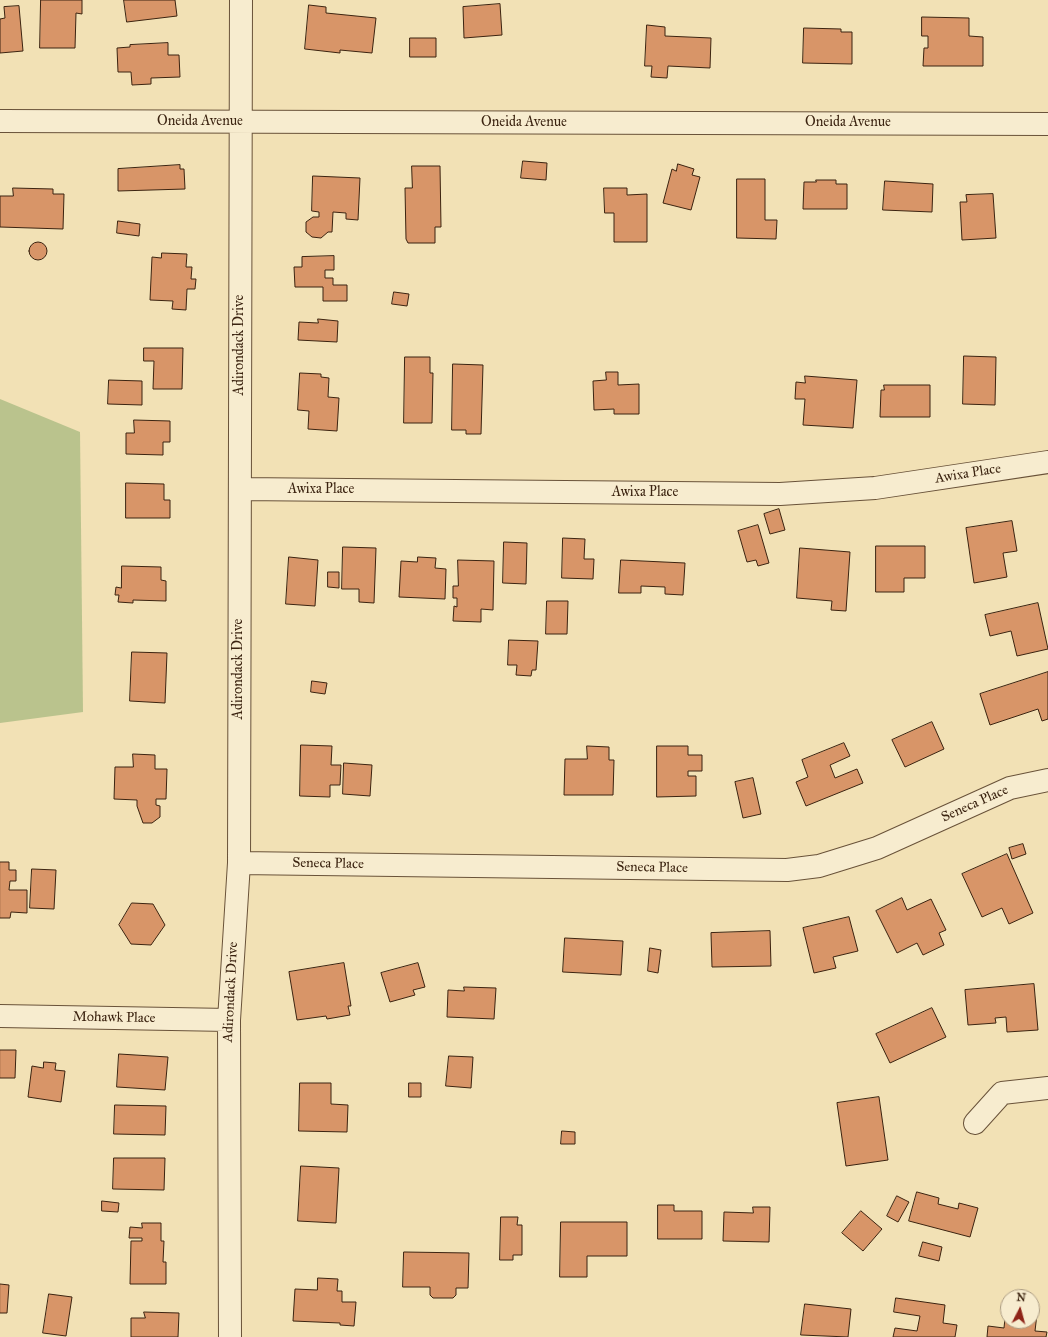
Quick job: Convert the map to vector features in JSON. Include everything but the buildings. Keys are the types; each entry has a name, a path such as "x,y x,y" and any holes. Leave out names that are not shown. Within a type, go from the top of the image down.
{"street":[{"name":"Adirondack Drive","path":"230,1337 228,1020 238,863 241,0"},
{"name":"Oneida Avenue","path":"0,121 1048,124"},
{"name":"Awixa Place","path":"240,490 780,494 875,488 1048,462"},
{"name":"Seneca Place","path":"238,863 788,870 819,866 878,848 1010,788 1048,780"},
{"name":"Mohawk Place","path":"0,1016 228,1020"},
{"path":"974,1123 1002,1093 1048,1088"}],"green space":[{"path":"0,399 80,432 83,712 0,723"}]}
